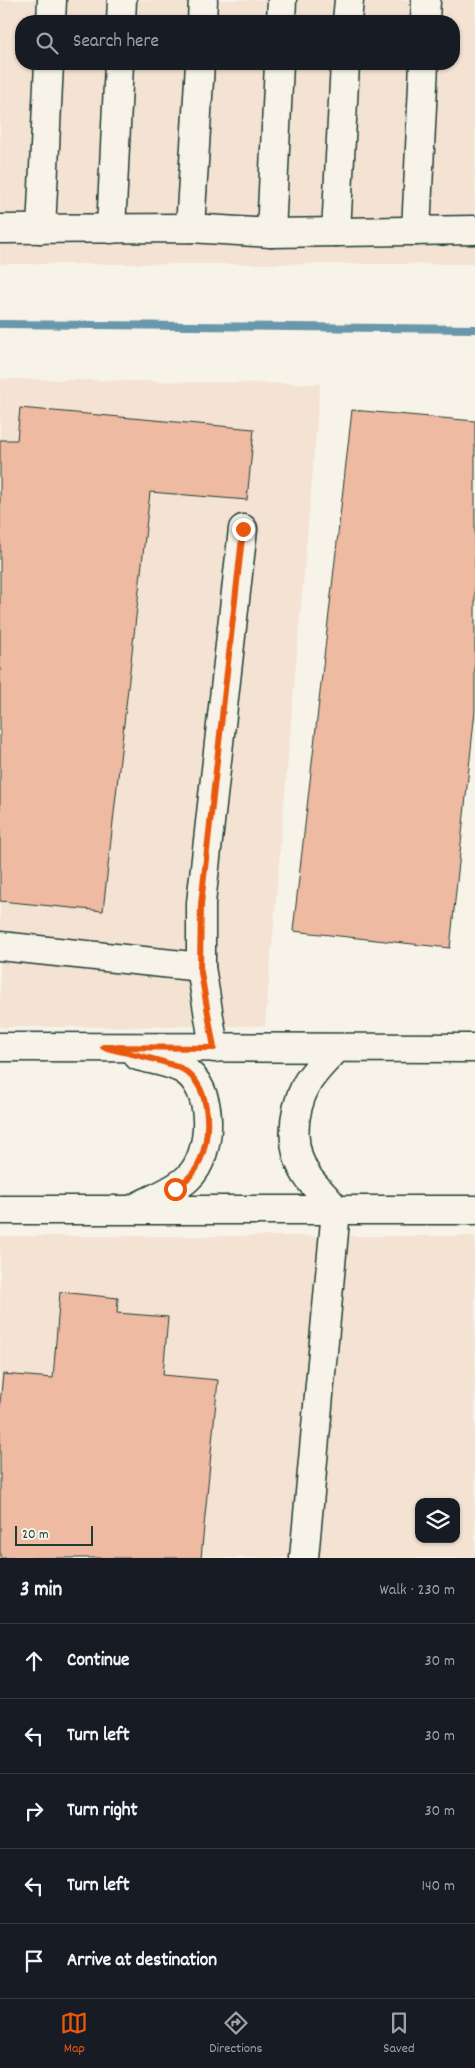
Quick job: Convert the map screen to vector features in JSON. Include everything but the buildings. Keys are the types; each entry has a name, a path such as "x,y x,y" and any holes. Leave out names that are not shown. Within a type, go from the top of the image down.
{"street":[{"path":"51,15 52,0"},
{"path":"121,15 122,0"},
{"path":"202,15 203,0"},
{"path":"281,15 282,0"},
{"path":"348,15 349,0"},
{"path":"426,0 426,15"},
{"path":"41,229 49,70"},
{"path":"111,229 119,70"},
{"path":"190,228 200,70"},
{"path":"271,233 279,70"},
{"path":"336,232 345,70"},
{"path":"416,231 424,70"},
{"path":"0,229 190,228 271,233 475,230"},
{"path":"214,1048 200,967 201,904 243,529"},
{"path":"0,946 200,967"},
{"path":"0,1047 475,1048"},
{"path":"103,1047 183,1070 198,1084 206,1107 208,1131 200,1163 189,1177 175,1189 129,1211"},
{"path":"304,1558 336,1210 310,1180 300,1163 294,1140 295,1115 307,1084 336,1049"},
{"path":"0,1210 475,1210"}],"shaded area":[{"path":"0,0 475,0 475,264 0,264"},
{"path":"0,379 320,384 265,1026 0,1027"},
{"path":"0,1236 475,1236 475,1558 0,1558"}],"waterway":[{"path":"0,324 475,329"}],"route":[{"path":"175,1189 189,1177 200,1163 208,1131 206,1107 198,1084 183,1070 103,1047 214,1048 200,967 201,904 243,529"}]}
